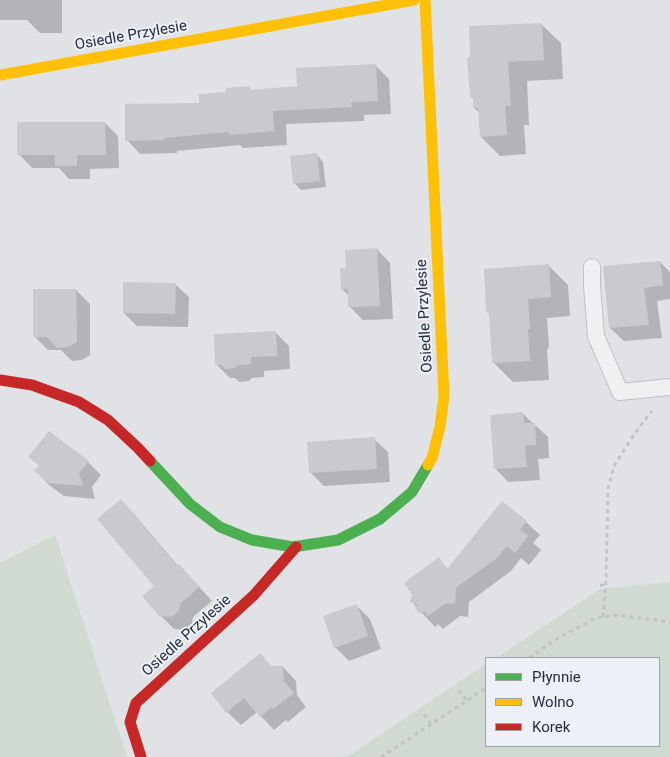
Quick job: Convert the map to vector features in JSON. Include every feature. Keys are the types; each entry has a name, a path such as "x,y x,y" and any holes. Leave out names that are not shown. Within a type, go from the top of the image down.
{"street":[{"name":"Osiedle Przylesie","path":"0,75 414,0"},
{"name":"Osiedle Przylesie","path":"0,380 32,385 79,402 108,420 138,448 190,504 220,527 252,540 296,547 338,540 380,519 412,492 432,458 440,427 444,396 425,0"},
{"name":"Osiedle Przylesie","path":"142,757 130,722 136,703 254,595 296,547"}],"lane":[{"path":"592,267 596,336 620,392 669,387"}],"path":[{"path":"603,617 608,490 614,466 635,433 669,387"},
{"path":"600,585 605,585"},
{"path":"530,657 560,637 596,618 617,615 670,622"},
{"path":"381,757 485,689"},
{"path":"459,690 467,701"},
{"path":"424,714 432,724"}],"shaded area":[{"path":"55,535 127,757 0,757 0,563"},
{"path":"670,582 670,757 347,757 485,665 485,747 660,747 660,657 498,657 600,589"}],"building":[{"path":"542,23 544,60 508,62 511,106 505,106 507,135 480,137 478,108 473,108 473,99 470,96 467,58 470,57 469,26"},
{"path":"376,64 378,101 351,102 352,107 273,111 274,131 229,135 229,132 164,138 164,140 125,141 125,104 199,103 199,94 226,92 226,88 249,86 250,90 297,86 296,68"},
{"path":"17,122 105,122 106,155 77,155 77,166 55,166 55,155 17,155"},
{"path":"317,153 320,181 293,184 290,156"},
{"path":"377,248 380,306 348,307 348,289 341,289 340,268 346,268 345,250"},
{"path":"660,261 663,285 644,288 649,325 609,328 603,266"},
{"path":"549,264 551,297 528,299 530,361 492,363 489,314 486,311 484,269"},
{"path":"123,282 176,283 175,314 123,313"},
{"path":"33,289 76,289 77,342 68,347 57,348 47,337 33,337"},
{"path":"276,331 277,356 251,357 251,364 238,365 235,368 224,369 222,365 215,365 214,334"},
{"path":"523,412 524,423 535,423 536,445 525,446 527,467 494,469 490,415"},
{"path":"49,431 89,461 79,473 83,486 49,483 34,471 39,465 28,457"},
{"path":"375,437 377,469 309,473 307,442"},
{"path":"121,499 177,566 179,564 199,587 180,604 179,611 171,617 159,616 142,596 154,586 97,519"},
{"path":"502,501 527,521 520,529 528,536 515,553 507,546 498,557 456,588 455,604 446,603 428,616 425,611 420,614 415,608 418,605 410,602 412,594 404,583 439,557 447,569"},
{"path":"357,604 368,636 334,648 323,616"},
{"path":"260,653 271,666 283,666 284,681 294,693 260,717 244,698 226,713 211,693"}],"traffic: fast":[{"path":"150,461 190,504 220,527 252,540 293,547 338,540 380,519 412,492 428,465"}],"traffic: slow":[{"path":"0,75 414,0"},
{"path":"425,0 444,396 440,427 432,458 428,465"}],"traffic: jam":[{"path":"0,380 32,385 79,402 108,420 150,461"},
{"path":"141,757 130,722 136,703 254,595 296,547"}]}
